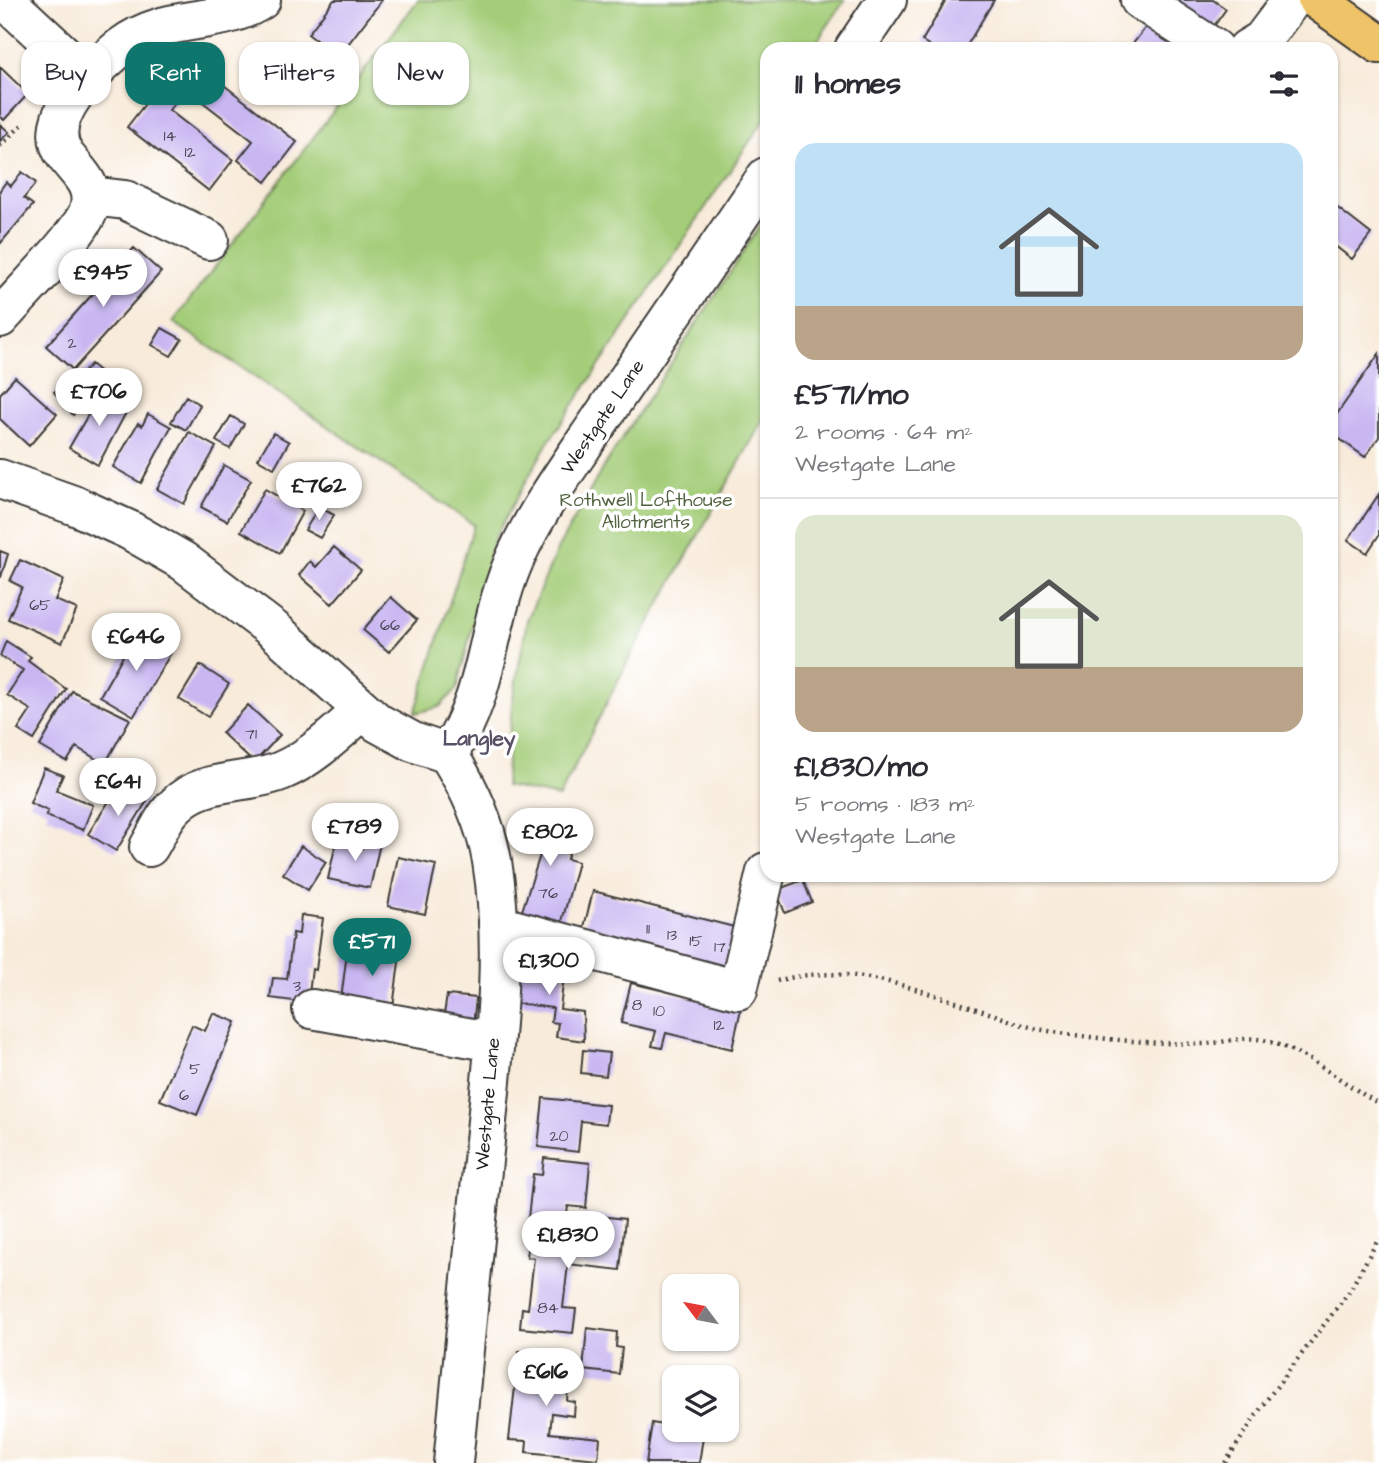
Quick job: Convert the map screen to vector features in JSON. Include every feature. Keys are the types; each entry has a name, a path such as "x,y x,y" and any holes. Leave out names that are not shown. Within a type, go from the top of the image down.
{"main road":[{"path":"1317,0 1379,44"}],"street":[{"path":"5,0 50,42"},
{"path":"111,57 121,47 147,31 177,21 208,19 250,7 261,0"},
{"path":"859,42 887,0"},
{"path":"1140,0 1204,42"},
{"path":"1259,42 1292,0"},
{"path":"0,318 80,226 90,207 91,196 83,176 59,145 57,135 61,113 68,105"},
{"name":"Westgate Lane","path":"453,1463 494,1042 498,925 492,860 479,808 448,754 467,725 483,681 492,626 518,553 555,487 760,186"},
{"path":"91,196 125,200 209,240"},
{"path":"0,479 129,530 183,561 265,622 363,710 413,742 448,754"},
{"path":"149,847 175,806 190,795 206,788 278,772 295,765 363,710"},
{"path":"498,925 738,990 764,882"},
{"path":"312,1009 494,1042"}],"path":[{"path":"738,990 790,977 857,974 908,987 1040,1030 1199,1045 1237,1039 1261,1040 1285,1047 1379,1104"},
{"path":"1225,1463 1265,1402 1349,1292 1379,1238"}],"green space":[{"path":"418,0 845,0 817,42 760,42 760,126 547,444 494,539 457,689 439,707 415,713 474,525 173,322 338,105 359,105 359,78 373,59 373,105 469,105 469,42 386,42"},
{"name":"Rothwell Lofthouse Allotments","path":"760,226 760,426 630,657 559,797 505,786 512,704 527,620 558,548 601,471"}],"building":[{"path":"334,0 382,0 350,42 318,42 308,34"},
{"path":"942,0 994,0 969,42 924,42 945,2"},
{"path":"1178,0 1213,0 1226,9 1209,33 1172,8"},
{"path":"1149,23 1174,42 1134,42"},
{"path":"0,67 21,87 21,102 4,120 0,116"},
{"path":"225,86 239,97 239,105 250,105 297,142 266,182 238,160 253,141 207,105 225,105"},
{"path":"144,105 173,105 169,110 233,160 209,191 127,127"},
{"path":"0,124 9,132 0,141"},
{"path":"22,172 36,183 24,198 33,205 0,244 0,190 6,182 11,186"},
{"path":"1338,208 1371,234 1352,259 1338,248"},
{"path":"134,248 161,272 73,370 46,346"},
{"path":"162,328 182,339 171,356 152,345"},
{"path":"1379,354 1379,437 1365,457 1338,438 1338,413"},
{"path":"91,364 109,379 98,391 81,375"},
{"path":"15,377 57,414 29,446 0,419 0,394"},
{"path":"67,379 77,388 82,382 94,392 73,415 54,392"},
{"path":"101,392 129,407 98,465 69,448"},
{"path":"186,396 200,405 186,430 171,422"},
{"path":"148,414 171,427 141,483 113,467 138,423 142,426"},
{"path":"231,416 244,424 230,449 216,441"},
{"path":"189,432 216,447 184,504 157,489"},
{"path":"273,433 289,442 274,468 258,459"},
{"path":"224,465 251,480 227,521 201,507"},
{"path":"265,489 303,511 280,553 241,531"},
{"path":"1379,494 1379,535 1367,553 1348,540"},
{"path":"319,507 334,515 320,538 305,530"},
{"path":"334,547 361,570 332,604 299,575 310,561 316,567"},
{"path":"0,551 8,554 1,577 0,577"},
{"path":"20,560 64,580 55,600 77,609 62,643 8,619 22,587 10,581"},
{"path":"391,597 417,620 389,652 363,630"},
{"path":"137,631 172,651 134,716 100,696"},
{"path":"6,641 31,657 28,661 66,689 34,740 18,730 31,710 7,695 23,670 0,656"},
{"path":"200,665 229,684 208,717 179,699"},
{"path":"72,691 130,719 105,764 76,747 67,762 40,746"},
{"path":"248,705 280,735 254,763 222,733"},
{"path":"44,768 63,775 56,790 93,805 83,830 46,816 48,811 30,803"},
{"path":"120,784 147,801 116,851 88,834"},
{"path":"536,813 576,824 567,859 578,862 561,925 521,914 541,852 520,847 527,822 533,823"},
{"path":"365,836 381,839 370,888 328,879 336,843 362,848"},
{"path":"301,846 326,862 308,890 283,874"},
{"path":"398,857 436,865 425,914 388,906"},
{"path":"804,882 812,902 785,913 776,890"},
{"path":"593,891 738,928 726,973 582,935"},
{"path":"301,915 323,918 316,970 312,969 308,1003 270,998 273,978 287,979 293,933 299,934"},
{"path":"375,937 402,940 392,1015 340,1008 347,952 372,956"},
{"path":"519,962 565,968 560,1009 583,1012 584,1041 556,1037 558,1023 551,1022 553,1008 515,1003"},
{"path":"631,983 741,1009 732,1049 666,1033 662,1048 652,1046 656,1031 621,1023"},
{"path":"447,995 476,998 473,1025 443,1021"},
{"path":"213,1013 236,1022 197,1115 160,1100 192,1025 205,1031"},
{"path":"583,1050 609,1053 606,1076 581,1073"},
{"path":"543,1098 608,1105 606,1124 581,1121 578,1152 538,1147"},
{"path":"544,1158 590,1163 586,1208 568,1206 565,1231 527,1227 533,1174 542,1175"},
{"path":"582,1214 625,1219 620,1270 568,1264 563,1308 576,1309 573,1333 520,1328 522,1308 528,1309 534,1258 527,1257 529,1239 587,1245 589,1234 580,1233"},
{"path":"587,1328 617,1332 616,1347 622,1348 619,1374 583,1370"},
{"path":"519,1351 559,1355 558,1361 570,1362 567,1401 575,1402 574,1416 552,1413 550,1433 600,1438 598,1459 526,1452 527,1441 509,1440"},
{"path":"652,1423 662,1425 662,1442 702,1442 699,1463 646,1463"}],"district":[{"name":"Langley","path":"479,738"}]}
